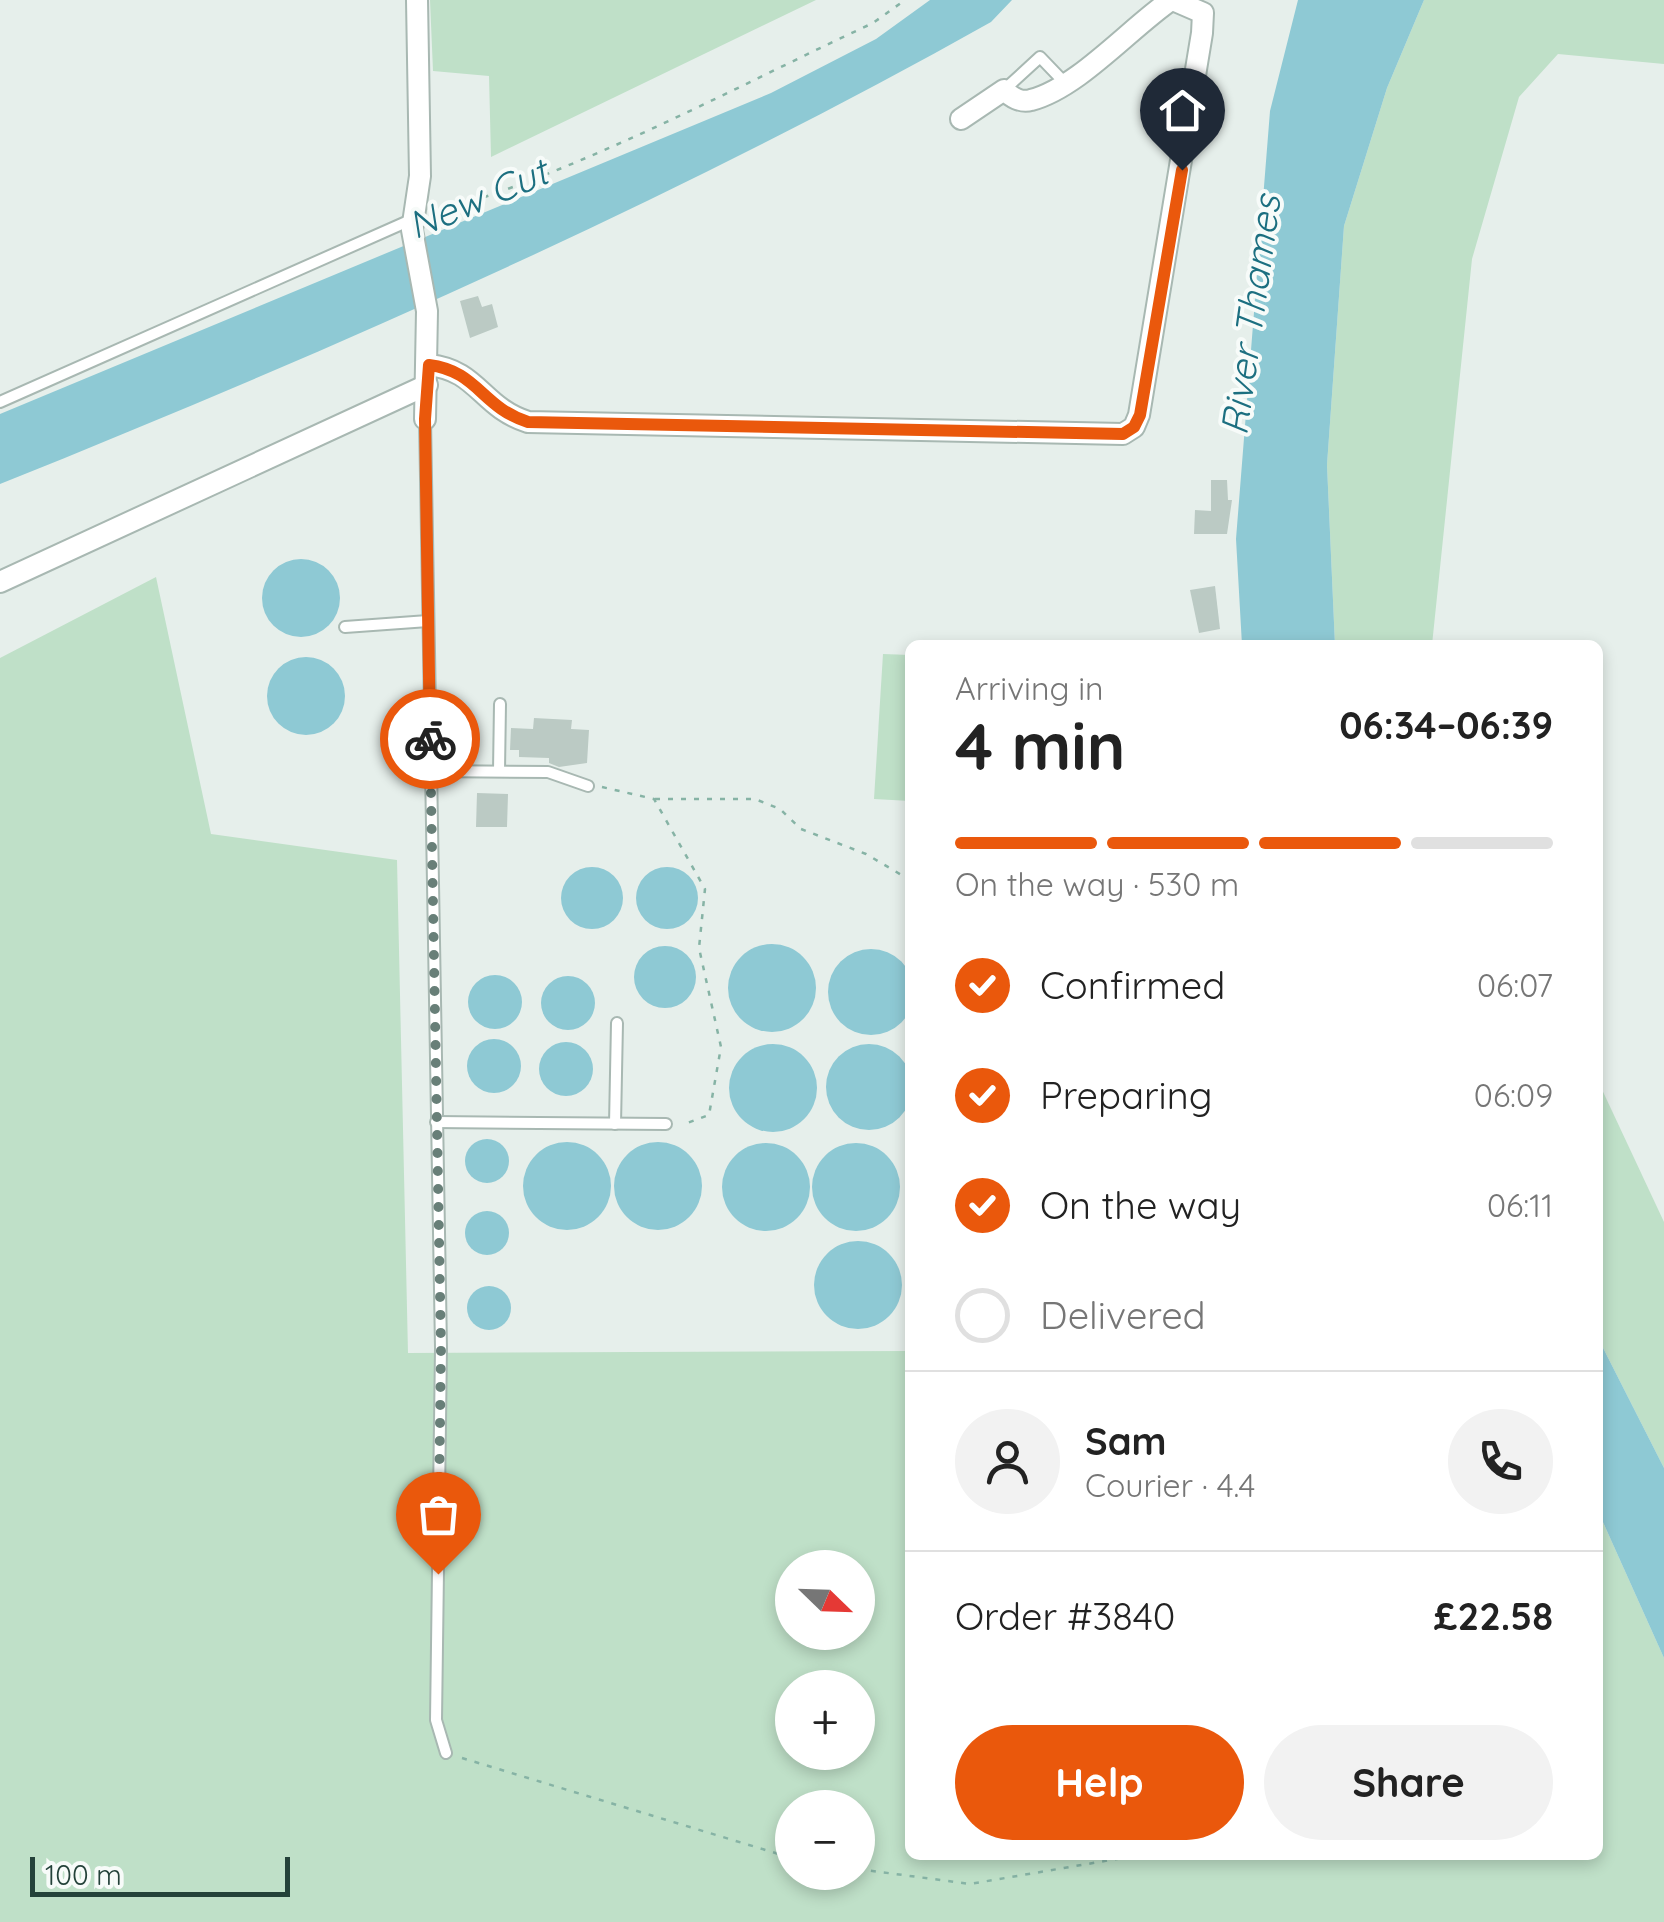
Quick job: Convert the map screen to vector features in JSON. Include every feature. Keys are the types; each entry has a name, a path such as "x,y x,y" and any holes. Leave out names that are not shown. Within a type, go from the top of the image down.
{"street":[{"path":"416,0 420,176 413,224 427,311 425,419"},
{"path":"0,582 428,375 459,370 496,408 528,422 1123,434 1134,427 1140,415 1206,7 1172,0 1064,82 1028,102 1011,98 1004,90 961,120"}],"lane":[{"path":"1004,90 1040,57 1064,82"},
{"path":"0,402 413,224"},
{"path":"425,419 441,1348 436,1720 446,1753"},
{"path":"346,627 428,622"},
{"path":"499,771 500,704"},
{"path":"430,771 548,772 566,782 588,786"},
{"path":"615,1124 617,1023"},
{"path":"436,1122 666,1124"}],"path":[{"path":"413,224 579,160 872,24 904,0"},
{"path":"588,786 654,800 755,799 780,809 802,829 866,854 905,877"},
{"path":"654,800 705,889 698,948 720,1047 709,1116 689,1126 666,1124"},
{"path":"446,1753 775,1853"},
{"path":"875,1871 970,1884 1111,1860"}],"green space":[{"path":"430,0 816,0 491,157 489,76 433,71"},
{"path":"1424,0 1664,0 1664,64 1558,54 1519,97 1472,259 1433,640 1335,640 1327,465 1344,226 1387,88"},
{"path":"156,577 211,834 397,860 408,1353 905,1351 905,1860 1603,1860 1603,1522 1664,1658 1664,1922 0,1922 0,658"},
{"path":"883,654 905,655 905,801 874,799"},
{"path":"1603,1092 1664,1222 1664,1468 1603,1348"}],"water":[{"path":"930,0 1012,0 991,22 627,211 379,325 0,484 0,414 771,93 876,39"},
{"path":"1298,0 1424,0 1387,88 1344,226 1327,465 1335,640 1242,640 1236,539 1270,111"},
{"path":"293,559 309,559 334,576 340,598 334,620 323,631 309,637 293,637 268,620 262,606 262,590 279,565"},
{"path":"298,657 314,657 339,674 345,696 339,718 328,729 314,735 298,735 273,718 267,704 267,688 284,663"},
{"path":"592,867 614,876 623,898 614,920 592,929 570,920 561,898 570,876"},
{"path":"667,867 689,876 698,898 689,920 667,929 645,920 636,898 645,876"},
{"path":"772,944 803,957 816,988 803,1019 772,1032 741,1019 728,988 741,957"},
{"path":"665,946 687,955 696,977 687,999 665,1008 643,999 634,977 643,955"},
{"path":"871,949 887,952 905,966 905,1018 895,1028 863,1034 847,1028 835,1016 829,984 835,968 847,956"},
{"path":"495,975 514,983 522,1002 514,1021 495,1029 476,1021 468,1002 476,983"},
{"path":"568,976 587,984 595,1003 587,1022 568,1030 549,1022 541,1003 549,984"},
{"path":"494,1039 513,1047 521,1066 513,1085 494,1093 475,1085 467,1066 475,1047"},
{"path":"566,1042 585,1050 593,1069 585,1088 566,1096 547,1088 539,1069 547,1050"},
{"path":"773,1044 804,1057 817,1088 804,1119 773,1132 742,1119 729,1088 742,1057"},
{"path":"869,1044 886,1047 905,1063 905,1111 900,1118 886,1127 869,1130 852,1127 838,1118 829,1104 826,1087 829,1070 838,1056 852,1047"},
{"path":"487,1139 502,1146 509,1161 502,1176 487,1183 472,1176 465,1161 472,1146"},
{"path":"567,1142 598,1155 611,1186 598,1217 567,1230 536,1217 523,1186 536,1155"},
{"path":"658,1142 689,1155 702,1186 689,1217 658,1230 627,1217 614,1186 627,1155"},
{"path":"766,1143 797,1156 810,1187 797,1218 766,1231 735,1218 722,1187 735,1156"},
{"path":"856,1143 887,1156 900,1187 887,1218 856,1231 825,1218 812,1187 825,1156"},
{"path":"487,1211 502,1218 509,1233 502,1248 487,1255 472,1248 465,1233 472,1218"},
{"path":"858,1241 889,1254 902,1285 889,1316 858,1329 827,1316 814,1285 827,1254"},
{"path":"489,1286 504,1293 511,1308 504,1323 489,1330 474,1323 467,1308 474,1293"},
{"path":"1603,1348 1664,1468 1664,1658 1603,1522"}],"building":[{"path":"478,296 482,307 492,304 498,327 470,338 460,301"},
{"path":"1211,480 1227,480 1228,500 1232,500 1227,534 1194,534 1195,510 1211,511"},
{"path":"1215,586 1220,629 1199,633 1190,590"},
{"path":"534,718 572,720 571,729 589,730 587,763 559,767 549,763 549,758 519,757 519,750 510,750 511,728 533,729"},
{"path":"477,793 508,794 507,827 476,827"}],"way so far":[{"path":"430,739 441,1348 438,1574"}],"route":[{"path":"430,739 425,419 429,365 459,370 496,408 528,422 1123,434 1134,427 1140,415 1182,170"}],"water label":[{"name":"New Cut","path":"478,199"},
{"name":"River Thames","path":"1251,315"}]}
